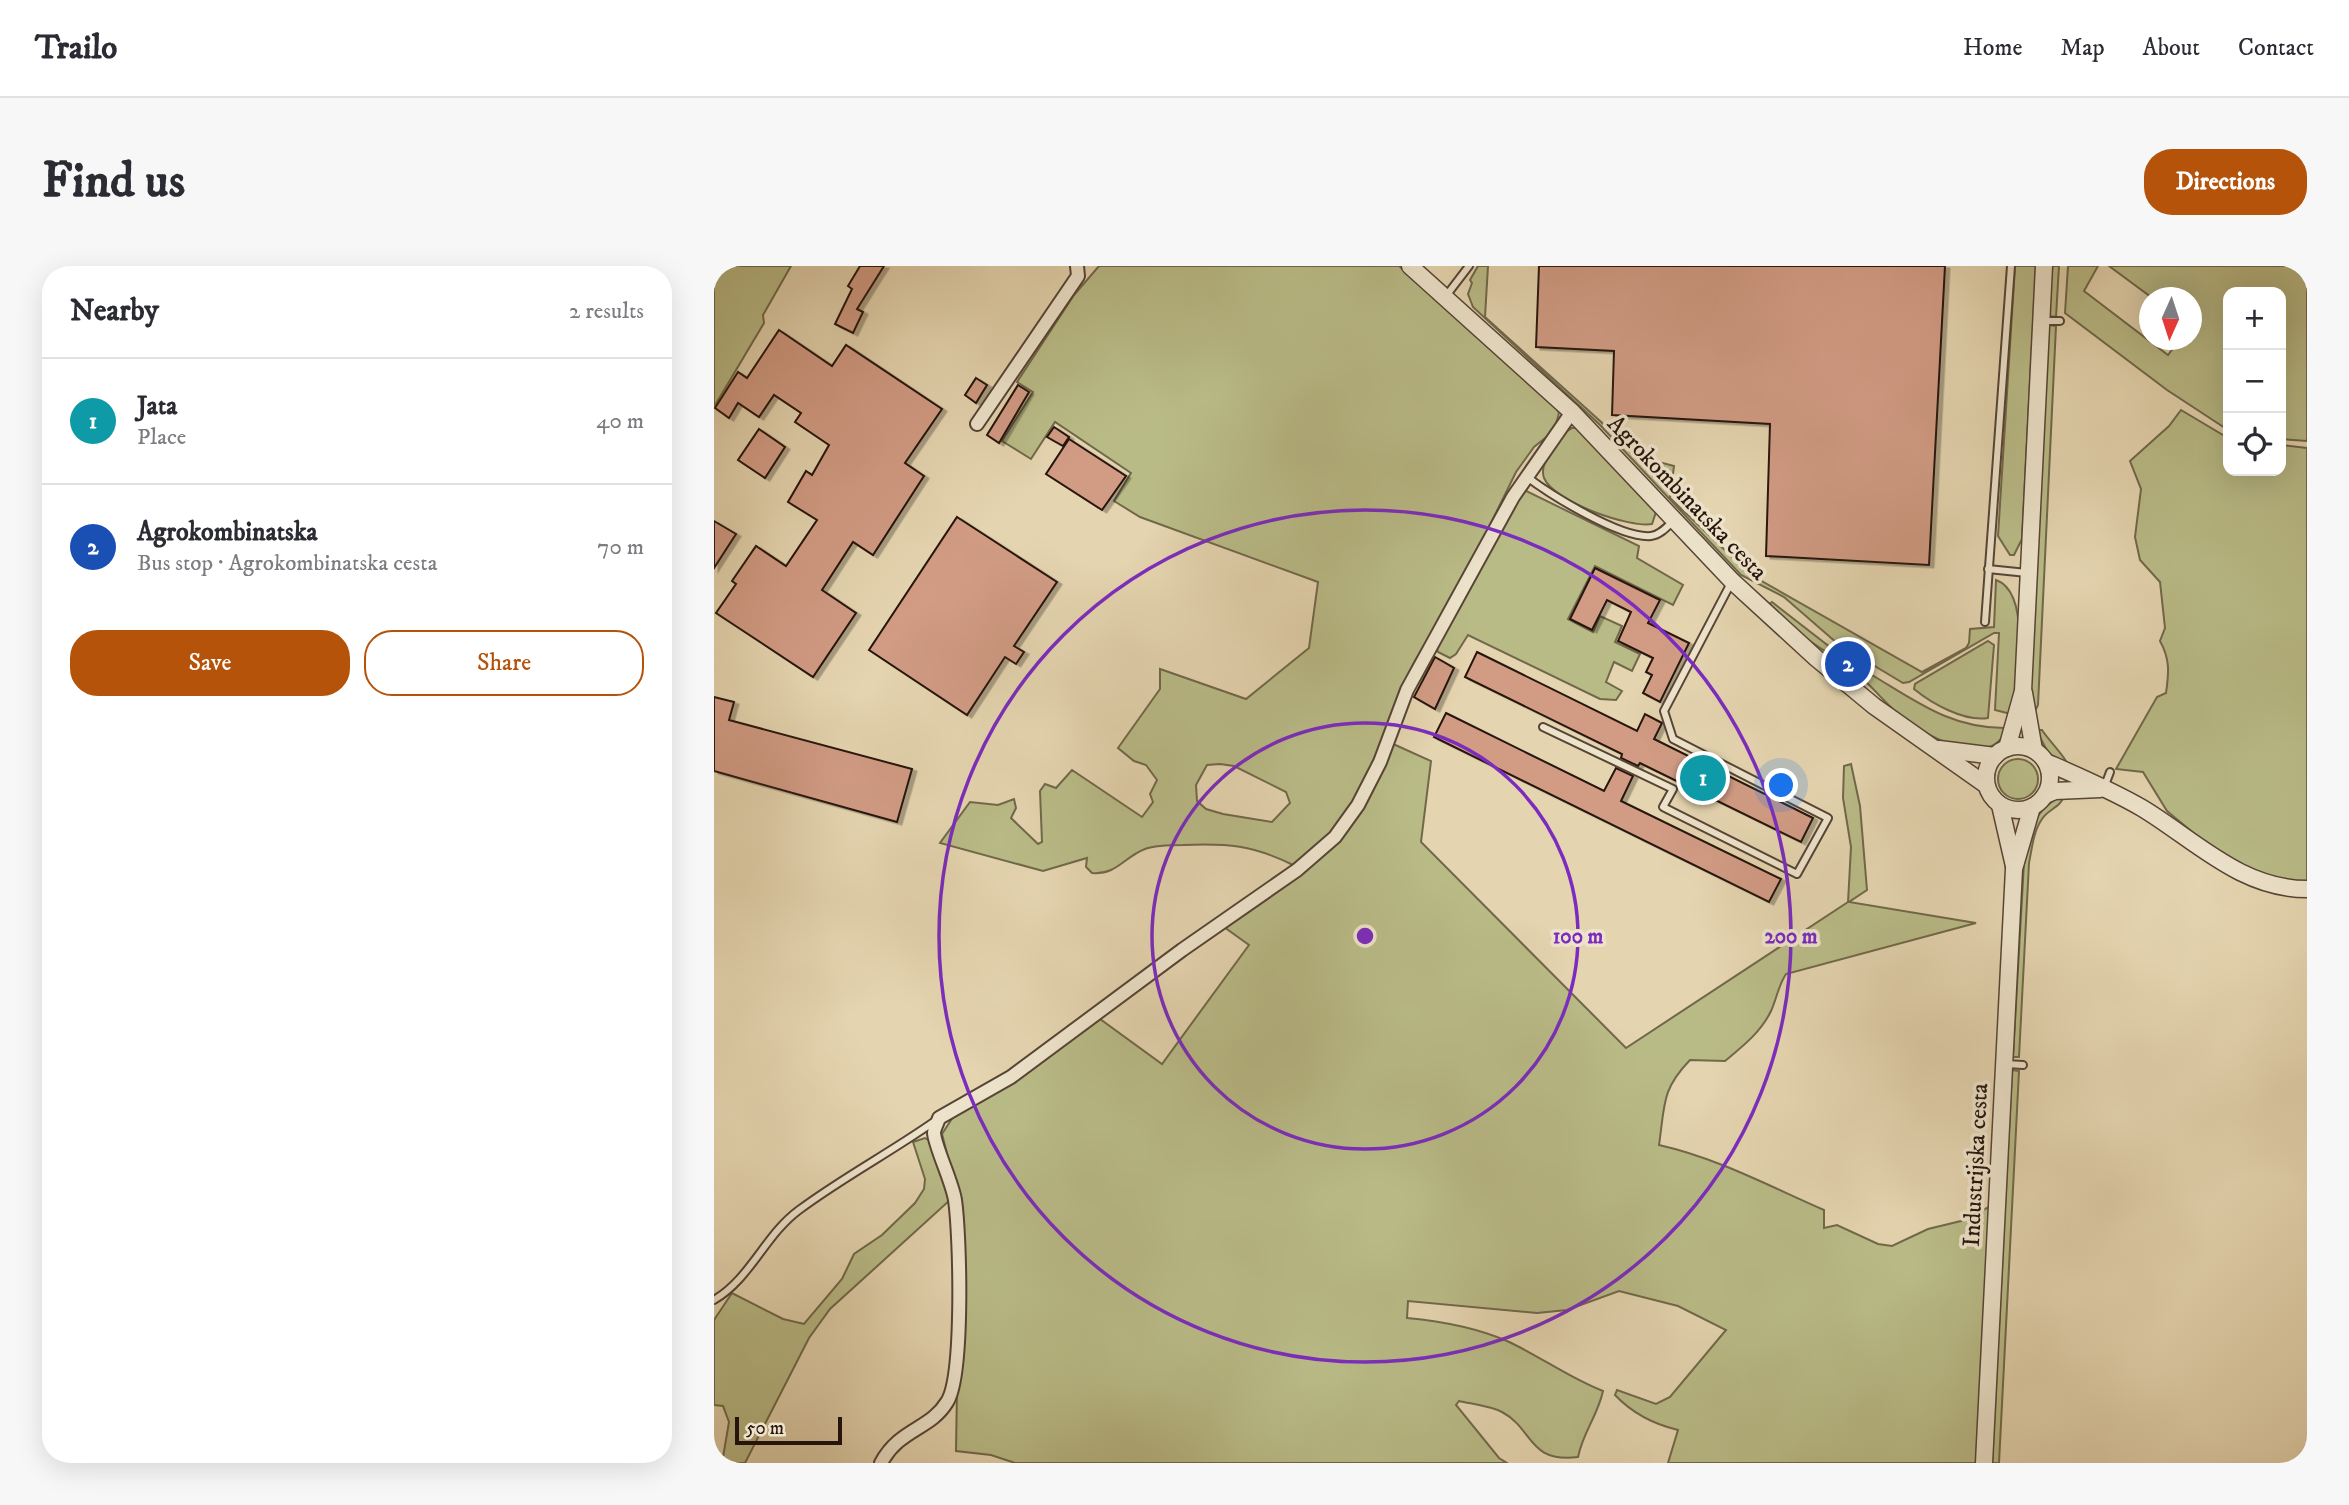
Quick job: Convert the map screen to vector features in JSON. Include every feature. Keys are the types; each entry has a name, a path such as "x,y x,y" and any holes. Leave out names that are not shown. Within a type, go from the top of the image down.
{"street":[{"path":"977,424 1078,276 1077,266"},
{"name":"Agrokombinatska cesta","path":"1410,266 1572,412 1732,581 1838,678 1986,785"},
{"path":"2044,266 2023,691 2001,752 1986,772 1986,785 2000,805 2016,810 2032,807 2055,791 2101,789"},
{"path":"881,1463 897,1439 928,1421 947,1402 954,1380 960,1272 959,1236 949,1176 934,1133 939,1118 1031,1063 1182,950 1297,870 1335,837 1358,805 1380,762 1418,667 1525,475 1572,412"},
{"path":"2023,691 2040,756 2050,782 2045,796"},
{"path":"2001,752 2021,746 2153,815 2238,872 2273,885 2307,889"},
{"name":"Agrokombinatska cesta","path":"1939,749 2001,752"},
{"name":"Industrijska cesta","path":"2000,805 2014,869"},
{"name":"Industrijska cesta","path":"1984,1463 2014,869 2032,807"}],"lane":[{"path":"1446,296 1469,266"},
{"path":"1985,622 2011,266"},
{"path":"2041,321 2060,321"},
{"path":"1525,475 1587,515 1627,531 1649,536 1660,533 1674,521"},
{"path":"1988,569 2029,573"},
{"path":"1543,727 1673,789 1663,807 1797,874 1828,818 1674,739 1664,711 1732,581"},
{"path":"2101,789 2110,772"},
{"path":"2004,1064 2023,1065"},
{"path":"714,1300 727,1292 773,1233 799,1210 939,1118"}],"green space":[{"path":"714,266 791,266 763,315 764,323 714,407"},
{"path":"1099,266 1399,266 1555,406 1559,413 1554,431 1534,447 1516,472 1461,584 1415,661 1400,690 1371,773 1341,824 1293,865 1252,849 1213,844 1145,849 1101,873 1092,873 1086,867 1087,858 1043,871 940,843 970,802 998,805 1014,799 1016,808 1011,818 1038,844 1042,842 1040,791 1045,784 1056,788 1072,770 1142,817 1153,802 1150,794 1157,780 1146,765 1134,761 1118,748 1160,689 1160,669 1246,699 1309,648 1318,582 1140,517 1114,501 1131,473 1055,422 1031,459 1002,441 1033,392 1017,382 1074,295","holes":["1207,765 1234,766 1286,792 1290,803 1272,822 1223,814 1206,809 1197,801 1196,785"]},
{"path":"1478,266 1488,266 1485,317 1640,457 1674,466 1670,498 1751,575 1922,672 1966,648 1970,629 1994,627 1996,580 2007,588 2015,602 2019,641 2011,714 1995,710 1999,633 1994,633 1903,683 1838,644 1784,597 1741,575 1600,425 1473,307 1468,294 1472,283 1470,280"},
{"path":"2015,266 2036,266 2022,539 2014,555 2010,555 1998,536"},
{"path":"2052,266 2059,266 2056,317 2049,316"},
{"path":"2068,266 2098,266 2084,291 2139,333 2139,350 2161,350 2168,355 2172,350 2202,350 2202,287 2139,288 2109,266 2307,266 2307,441 2286,439 2286,287 2223,287 2223,427 2167,390 2065,313"},
{"path":"2049,325 2056,326 2038,705 2033,715 2030,696"},
{"path":"2181,410 2223,435 2223,476 2286,476 2286,446 2307,448 2307,882 2278,879 2249,870 2214,850 2167,811 2143,772 2116,769 2157,697 2166,693 2167,660 2160,641 2165,628 2160,582 2140,560 2135,537 2141,489 2130,461 2169,426"},
{"path":"1572,428 1579,428 1656,512 1652,524 1627,522 1593,512 1562,496 1551,487 1544,478 1544,466 1562,436"},
{"path":"1522,489 1639,546 1637,558 1683,585 1673,605 1595,566 1568,619 1593,632 1600,616 1622,626 1615,642 1640,654 1632,671 1614,662 1606,682 1622,691 1616,700 1600,699 1468,635 1456,654 1450,658 1438,652 1436,646"},
{"path":"1772,602 1844,658 1841,662 1804,637 1768,605"},
{"path":"1988,641 1994,645 1988,718 1959,714 1929,700 1914,689 1915,684"},
{"path":"1872,675 1920,704 1952,719 1987,727 2007,728 1999,741 1987,748 1973,749 1941,740 1912,724 1892,708 1866,682"},
{"path":"2036,730 2042,730 2069,767 2049,754"},
{"path":"1391,743 1431,761 1421,842 1626,1048 1848,902 1851,847 1843,798 1844,766 1851,764 1860,806 1867,890 1849,902 1976,923 1786,974 1767,1019 1745,1044 1725,1061 1690,1060 1674,1080 1666,1099 1659,1145 1702,1157 1763,1182 1824,1210 1824,1228 1837,1225 1878,1244 1892,1246 1928,1229 1961,1221 1989,1207 1976,1463 1668,1463 1678,1430 1660,1425 1636,1413 1615,1395 1617,1390 1656,1404 1670,1397 1726,1330 1678,1306 1619,1291 1567,1310 1537,1313 1408,1301 1407,1318 1458,1326 1495,1336 1603,1391 1578,1457 1549,1455 1540,1450 1512,1419 1502,1412 1459,1401 1456,1405 1499,1458 1507,1463 1015,1463 991,1455 956,1451 960,1204 942,1134 955,1114 1015,1080 1100,1019 1162,1064 1249,945 1224,927 1292,880 1326,852"},
{"path":"2018,759 2026,760 2032,765 2037,771 2037,787 2032,793 2026,798 2018,799 2010,798 2004,793 1999,787 1998,779 1999,771 2004,765 2010,760"},
{"path":"2064,795 2061,802 2042,819 2032,846 2019,1057 2013,1057 2025,845 2038,815"},
{"path":"2012,1070 2019,1071 1999,1463 1992,1463"},
{"path":"925,1138 930,1141 950,1200 830,1309 809,1338 745,1463 722,1463 729,1422 723,1406 714,1405 714,1320 732,1293 783,1319 804,1324 842,1279 854,1254 882,1235 915,1203 924,1189 925,1179 913,1142"}],"building":[{"path":"860,266 884,266 857,309 863,312 853,333 835,324 852,289 848,286"},
{"path":"1539,266 1945,266 1929,565 1766,556 1770,424 1612,415 1614,351 1536,347"},
{"path":"779,330 832,366 846,345 942,409 905,463 924,476 873,555 853,542 822,590 856,613 813,677 716,613 736,584 732,581 756,546 786,566 817,520 788,502 806,471 812,475 829,445 795,422 801,413 774,395 759,417 738,403 729,418 715,408 738,372 747,378"},
{"path":"976,378 987,385 976,403 965,395"},
{"path":"1018,385 1029,392 999,443 987,435"},
{"path":"1054,427 1069,437 1063,446 1047,437"},
{"path":"759,429 785,447 765,478 738,460"},
{"path":"1069,439 1126,476 1102,510 1046,474"},
{"path":"957,517 1057,582 1014,646 1024,652 1016,664 1005,657 967,715 869,650"},
{"path":"714,521 736,534 714,568"},
{"path":"1595,568 1660,600 1648,623 1689,643 1660,702 1643,693 1652,675 1646,672 1653,658 1618,641 1631,612 1607,600 1592,630 1570,619"},
{"path":"1477,652 1637,731 1645,714 1662,723 1654,739 1813,818 1801,842 1640,763 1638,766 1621,758 1622,754 1465,677"},
{"path":"1435,657 1454,668 1435,709 1414,697"},
{"path":"714,697 734,702 729,720 912,769 897,822 714,771"},
{"path":"1446,713 1604,791 1616,768 1633,776 1621,801 1781,879 1769,902 1434,737"}],"place":[{"name":"Agrokombinatska","path":"1848,664"},
{"name":"Jata","path":"1703,778"}]}
